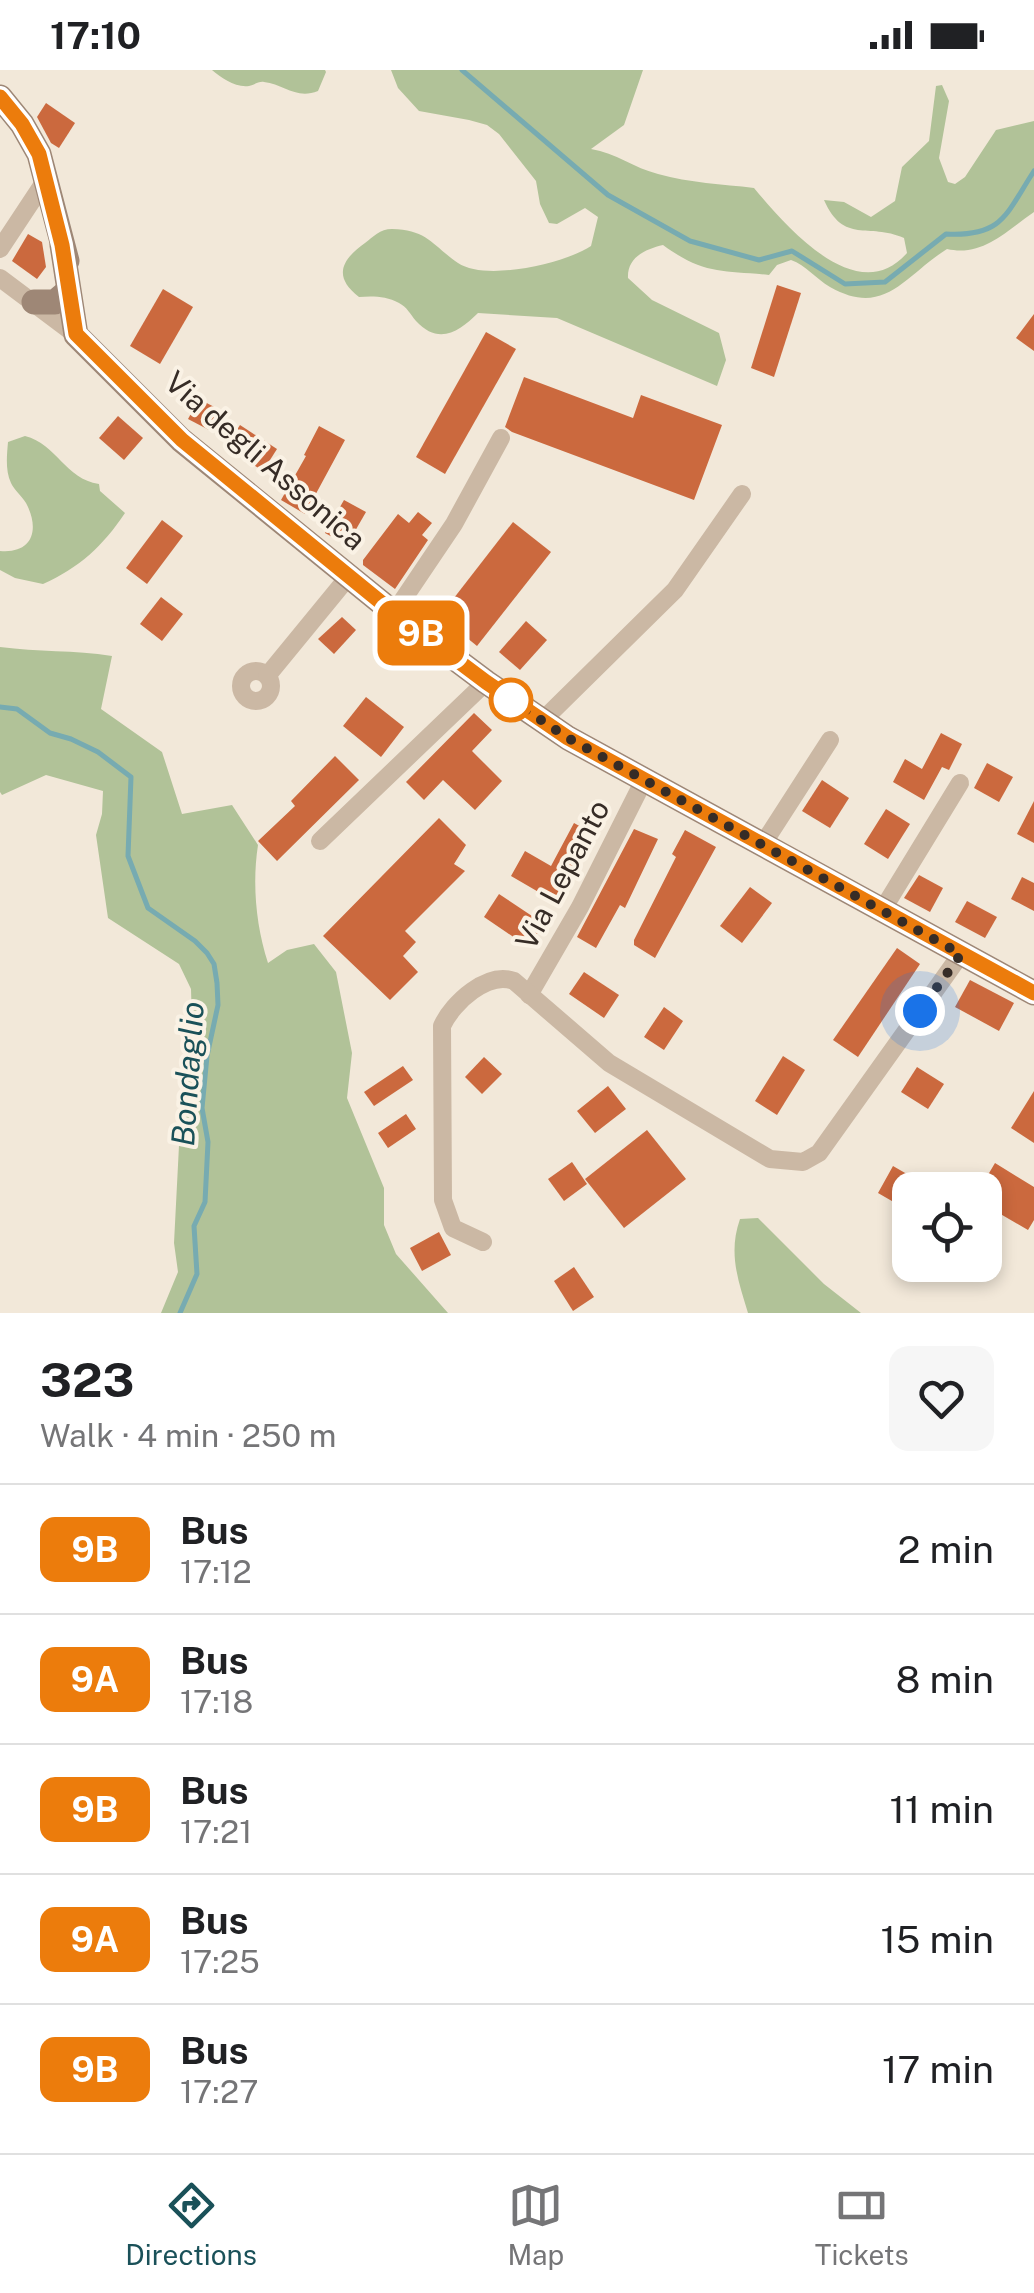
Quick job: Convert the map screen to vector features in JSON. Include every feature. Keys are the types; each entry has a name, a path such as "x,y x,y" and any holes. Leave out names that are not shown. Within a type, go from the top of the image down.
{"main road":[{"path":"0,97 39,154 62,245 91,335 84,342 68,291 62,245"},
{"path":"34,302 55,302 68,291"},
{"name":"Via degli Assonica","path":"84,342 182,440 489,685 644,780 1034,993"}],"street":[{"path":"0,250 45,181"},
{"name":"Via degli Assonica","path":"0,278 84,342"},
{"path":"394,613 454,524 502,438"},
{"path":"542,721 675,590 742,494"},
{"path":"267,676 350,576"},
{"path":"320,842 489,685"},
{"path":"763,844 830,740"},
{"name":"Via Lepanto","path":"529,995 580,907 644,780"},
{"path":"883,909 960,783"},
{"path":"483,1242 452,1228 443,1200 442,1026 448,1012 491,979 503,977 514,981 609,1062 770,1159 803,1162 818,1153 961,954"}],"green space":[{"path":"212,70 326,72 318,91 303,94 264,82 239,85"},
{"path":"391,70 643,70 624,125 591,149 670,177 754,188 784,222 824,256 845,268 866,272 887,268 907,253 904,238 849,228 840,223 824,200 844,202 871,217 895,201 902,167 929,141 936,86 942,85 949,101 939,158 948,182 955,184 965,177 996,130 1034,121 1034,212 994,241 972,249 947,249 893,290 865,298 830,287 791,260 777,265 769,275 702,266 663,245 644,252 634,259 628,278 652,300 719,333 726,360 717,386 557,318 478,313 457,330 433,333 399,303 359,297 351,290 343,269 357,249 384,230 404,230 429,240 458,263 471,268 526,268 591,246 598,217 585,208 557,224 549,223 536,181 499,134 487,125 419,111 398,88"},
{"path":"25,436 45,446 78,476 99,484 100,491 125,513 89,555 43,584 0,570 0,551 20,548 31,538 33,530 30,513 11,483 7,468 8,442"},
{"path":"0,647 112,656 101,709 162,752 182,814 232,805 258,845 256,905 268,963 287,950 314,944 336,972 352,1053 347,1098 384,1188 384,1225 396,1254 448,1313 161,1313 178,1272 174,1243 180,1126 192,1023 191,989 179,964 108,918 96,835 103,791 46,775 2,795 0,792"},
{"path":"758,1218 824,1284 861,1313 748,1313 736,1266 736,1231 740,1219"}],"building":[{"path":"46,103 75,123 59,148 51,143 37,117"},
{"path":"28,234 42,242 46,267 37,279 12,261"},
{"path":"777,285 801,293 774,377 751,368"},
{"path":"163,289 193,307 160,364 130,346"},
{"path":"1034,314 1034,351 1016,338"},
{"path":"486,332 516,349 445,474 416,457"},
{"path":"524,377 633,418 641,395 722,425 694,500 505,427"},
{"path":"199,399 222,411 211,431 188,419"},
{"path":"118,416 143,438 124,460 99,438"},
{"path":"240,425 277,449 263,471 226,447"},
{"path":"319,426 345,440 305,514 281,500"},
{"path":"344,500 366,512 347,545 325,533"},
{"path":"418,512 432,523 422,535 428,540 395,589 363,565 363,560 398,514 409,523"},
{"path":"162,520 183,536 147,584 126,568"},
{"path":"513,522 551,552 477,646 440,616"},
{"path":"161,597 183,614 162,641 140,624"},
{"path":"342,617 356,630 334,654 318,639"},
{"path":"526,621 547,640 520,670 499,652"},
{"path":"366,697 404,727 381,757 343,726"},
{"path":"474,713 492,730 472,751 502,781 475,810 443,780 424,800 406,782"},
{"path":"941,733 962,744 949,770 942,767 924,800 893,782 905,759 922,769"},
{"path":"335,756 359,780 277,861 258,841 295,806 291,801"},
{"path":"987,763 1013,777 999,802 974,788"},
{"path":"822,780 849,798 830,828 802,811"},
{"path":"1034,801 1034,843 1017,834"},
{"path":"886,809 910,824 888,859 864,844"},
{"path":"439,818 466,845 454,864 465,871 405,931 416,942 403,956 418,972 390,1000 323,936"},
{"path":"574,823 592,833 554,901 511,876 525,851 551,866"},
{"path":"634,829 658,839 625,908 620,905 596,948 577,937"},
{"path":"685,830 716,847 655,958 634,945 634,940 676,857 672,854"},
{"path":"919,875 943,888 930,912 904,898"},
{"path":"1022,877 1034,883 1034,911 1011,899"},
{"path":"750,887 772,903 742,943 720,926"},
{"path":"499,894 544,924 528,947 484,917"},
{"path":"967,901 997,917 985,938 955,922"},
{"path":"897,948 920,964 858,1057 833,1040"},
{"path":"584,972 619,995 604,1018 569,994"},
{"path":"970,980 1014,1003 999,1031 955,1007"},
{"path":"664,1007 683,1021 664,1050 644,1037"},
{"path":"783,1056 805,1070 777,1115 755,1101"},
{"path":"484,1057 502,1074 482,1094 465,1077"},
{"path":"403,1066 413,1080 374,1106 364,1092"},
{"path":"917,1067 944,1084 928,1109 901,1092"},
{"path":"608,1086 626,1109 595,1133 577,1111"},
{"path":"1034,1091 1034,1143 1011,1128"},
{"path":"406,1114 416,1129 388,1148 378,1133"},
{"path":"647,1130 686,1179 624,1228 585,1179"},
{"path":"572,1162 587,1184 564,1201 548,1179"},
{"path":"995,1163 1034,1187 1034,1220 1028,1230 1002,1215 1002,1172 990,1172"},
{"path":"893,1166 903,1172 892,1172 892,1201 878,1193"},
{"path":"439,1232 451,1255 422,1271 410,1248"},
{"path":"574,1267 594,1297 573,1311 554,1281"}],"waterway":[{"path":"462,70 608,195 690,241 759,260 792,251 845,284 885,282 946,234 992,227 1009,211 1034,171"},
{"name":"Bondaglio","path":"0,707 17,709 50,733 98,752 131,777 128,856 148,908 195,941 214,964 218,1005 207,1056 202,1108 208,1142 205,1202 194,1226 197,1274 180,1313"}],"bus line":[{"name":"9B","path":"0,97 39,154 62,245 76,334 182,440 394,613 568,738 1034,993"}],"route":[{"path":"511,700 568,738 961,954 920,1011"}]}
